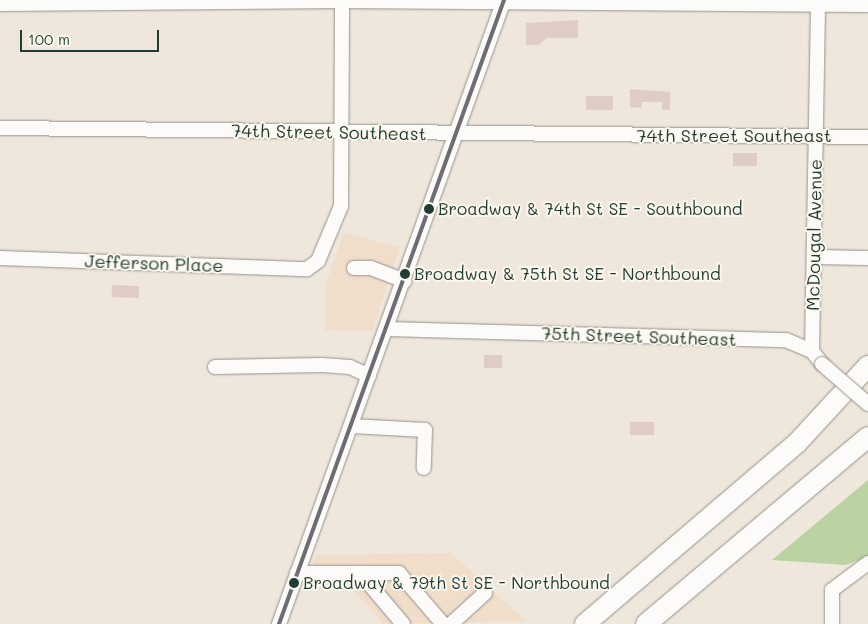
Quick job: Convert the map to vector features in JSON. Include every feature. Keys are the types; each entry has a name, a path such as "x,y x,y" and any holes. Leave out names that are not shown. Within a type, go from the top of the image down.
{"highway":[{"path":"586,624 798,443 868,366"},
{"path":"646,624 868,437"}],"street":[{"path":"342,0 342,132"},
{"path":"0,4 342,0 818,2 868,5"},
{"path":"279,624 460,133 504,1"},
{"name":"McDougal Avenue","path":"812,351 818,2"},
{"name":"74th Street Southeast","path":"0,128 868,137"},
{"name":"Jefferson Place","path":"0,258 307,269 318,261 341,206 342,132"},
{"path":"815,257 868,258"},
{"path":"354,268 371,268 405,281"},
{"name":"75th Street Southeast","path":"387,329 786,340 812,351 822,364 868,404"},
{"path":"215,367 322,365 350,367 369,376"},
{"path":"351,426 424,430 424,468"},
{"path":"832,624 832,590 868,563"},
{"path":"298,573 399,573 443,624"},
{"path":"360,573 403,624"},
{"path":"451,624 485,593"}],"shaded area":[{"path":"344,232 400,248 372,331 325,330 326,283"},
{"path":"451,553 526,621 384,624 346,583 306,586 316,555"}],"green space":[{"path":"868,480 868,557 845,565 772,560"}],"building":[{"path":"578,20 578,38 547,38 538,45 526,45 526,23"},
{"path":"630,89 670,92 670,110 662,110 662,102 642,102 641,108 630,107"},
{"path":"586,96 613,96 613,110 586,110"},
{"path":"733,153 757,153 757,166 733,166"},
{"path":"112,285 139,286 139,298 112,297"},
{"path":"484,355 502,355 502,368 484,368"},
{"path":"630,422 654,422 654,435 630,435"}],"transit line":[{"path":"279,624 504,0"}],"place":[{"name":"Broadway & 74th St SE - Southbound","path":"429,209"},
{"name":"Broadway & 75th St SE - Northbound","path":"405,274"},
{"name":"Broadway & 79th St SE - Northbound","path":"294,583"}]}
